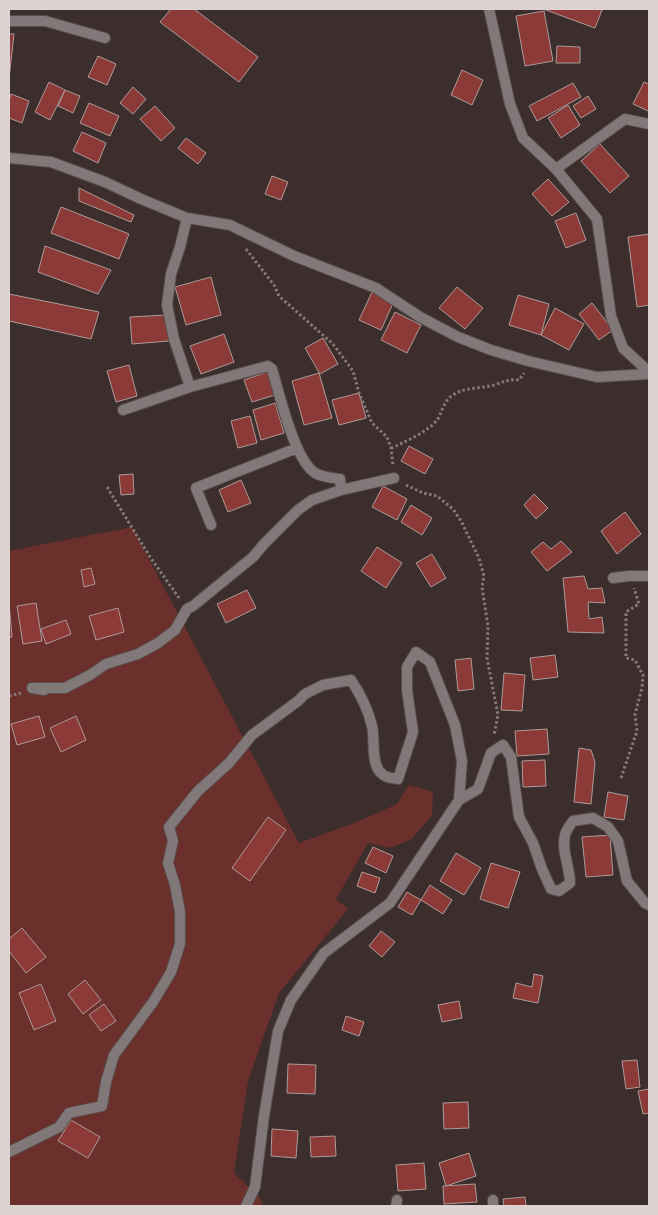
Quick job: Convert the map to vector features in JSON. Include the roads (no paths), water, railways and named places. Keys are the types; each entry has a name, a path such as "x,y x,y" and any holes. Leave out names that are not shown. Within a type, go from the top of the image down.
{"street":[{"path":"489,9 510,104 523,138 556,169 597,219 611,316 623,348 649,373"},
{"path":"9,21 45,21 105,38"},
{"path":"556,169 625,118 649,124"},
{"path":"9,158 51,162 105,182 187,218 230,225 294,256 376,288 420,317 458,337 491,350 528,361 597,377 649,373"},
{"path":"187,218 180,247 170,274 167,305 174,339 190,387"},
{"path":"124,410 190,387 268,366 272,369 290,433 302,458 316,474 340,479 341,490"},
{"path":"211,526 196,488 297,448"},
{"path":"44,690 32,688 64,688 90,675 106,664 138,654 158,644 175,630 187,609 194,606 253,557 264,544 312,500 341,490 394,478"},
{"path":"613,578 649,576"},
{"path":"9,1152 60,1128 69,1113 102,1106 106,1082 114,1055 171,972 180,944 180,912 175,885 168,863 173,841 169,827 198,791 229,763 252,735 305,694 323,684 352,680 365,702 372,729 373,751 378,771 387,777 398,779 413,732 407,690 407,668 416,652 430,662 455,725 462,761 459,800"},
{"path":"246,1206 255,1187 278,1031 291,1000 324,953 390,904 459,800 478,789 491,753 504,745 511,757 519,817 533,843 550,889 559,891 570,883 570,874 565,855 565,835 573,821 594,818 608,826 618,841 627,881 649,905"}]}
